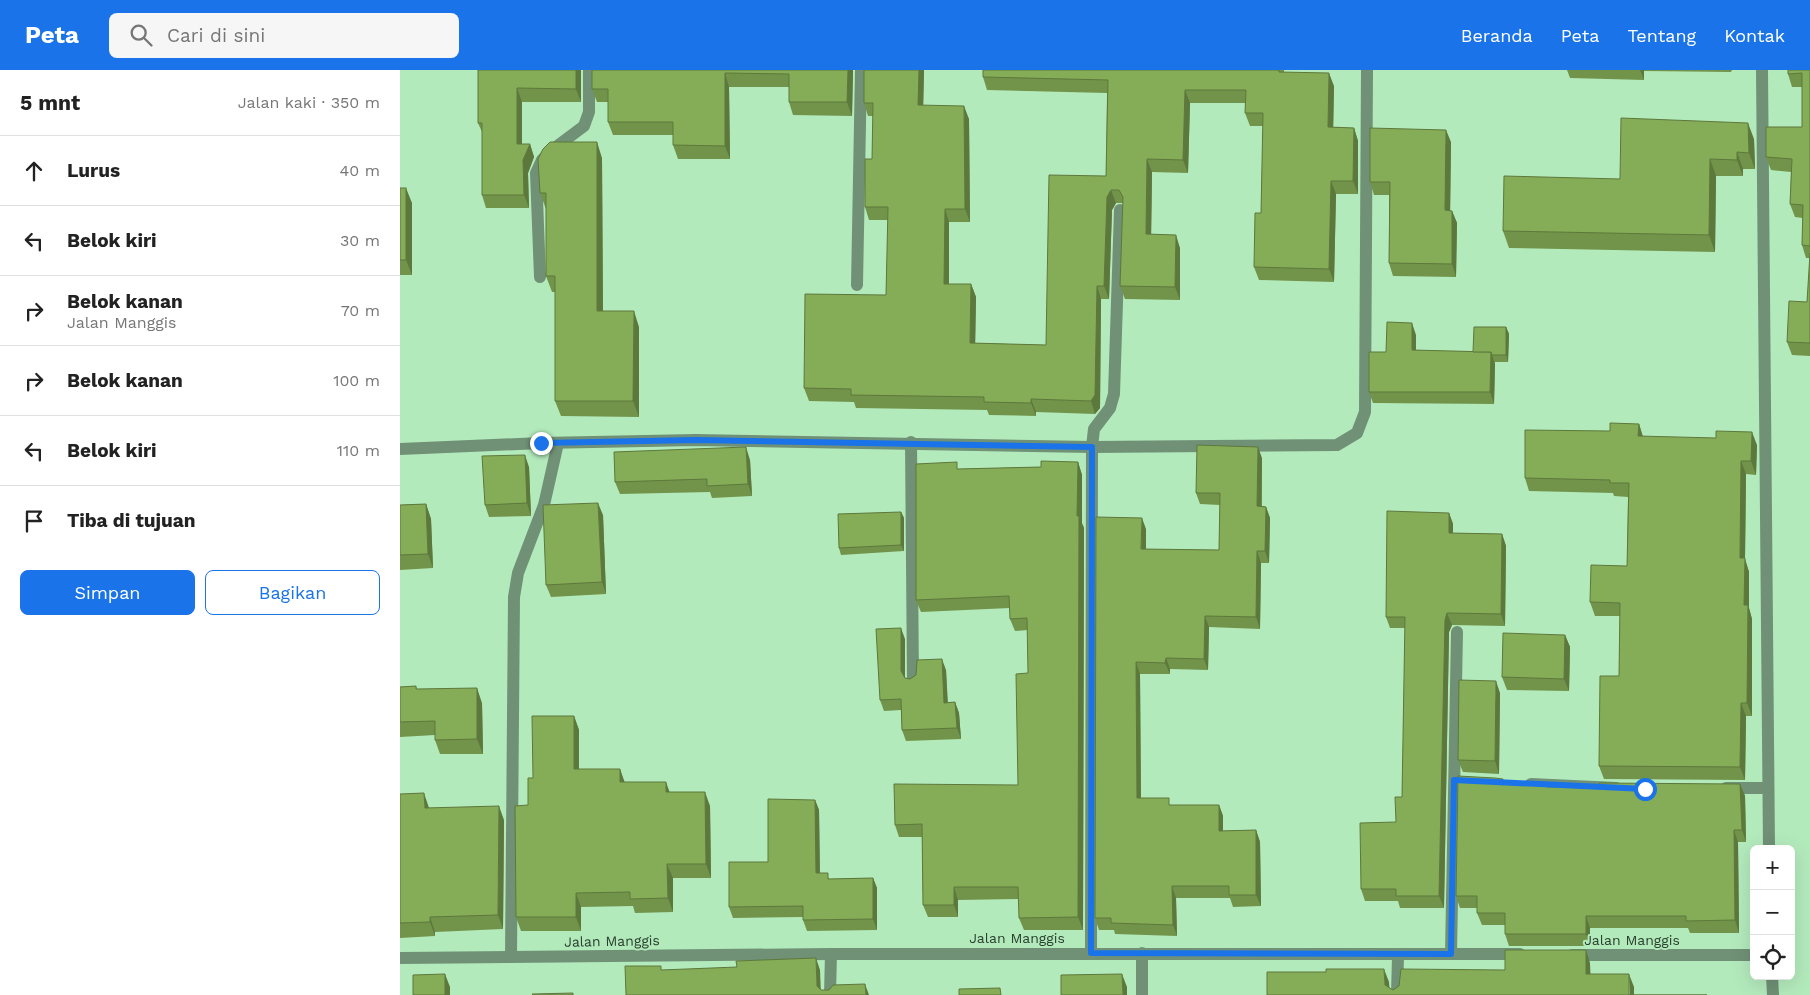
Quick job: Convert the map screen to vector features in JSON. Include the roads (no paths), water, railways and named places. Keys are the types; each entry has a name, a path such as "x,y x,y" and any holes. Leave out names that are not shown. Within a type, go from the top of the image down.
{"street":[{"path":"540,277 536,173 542,160 552,150 584,126 589,112 589,70"},
{"path":"857,284 861,70"},
{"path":"400,449 696,440 911,442 1092,447 1337,445 1357,433 1365,412 1367,70"},
{"path":"1762,70 1769,845"},
{"path":"1091,953 1092,447 1094,429 1110,408 1114,394 1120,210"},
{"path":"911,442 913,682"},
{"path":"511,956 514,597 518,573 544,505 558,443"},
{"path":"1451,954 1458,780 1457,632"},
{"path":"1521,783 1626,788"},
{"path":"1711,788 1768,788"},
{"name":"Jalan Manggis","path":"400,958 1091,953 1398,956 1529,954"},
{"path":"1142,953 1142,995"},
{"path":"830,995 831,954"},
{"name":"Jalan Manggis","path":"1559,955 1750,955"},
{"path":"1397,995 1398,956"},
{"path":"1772,980 1773,995"}]}
